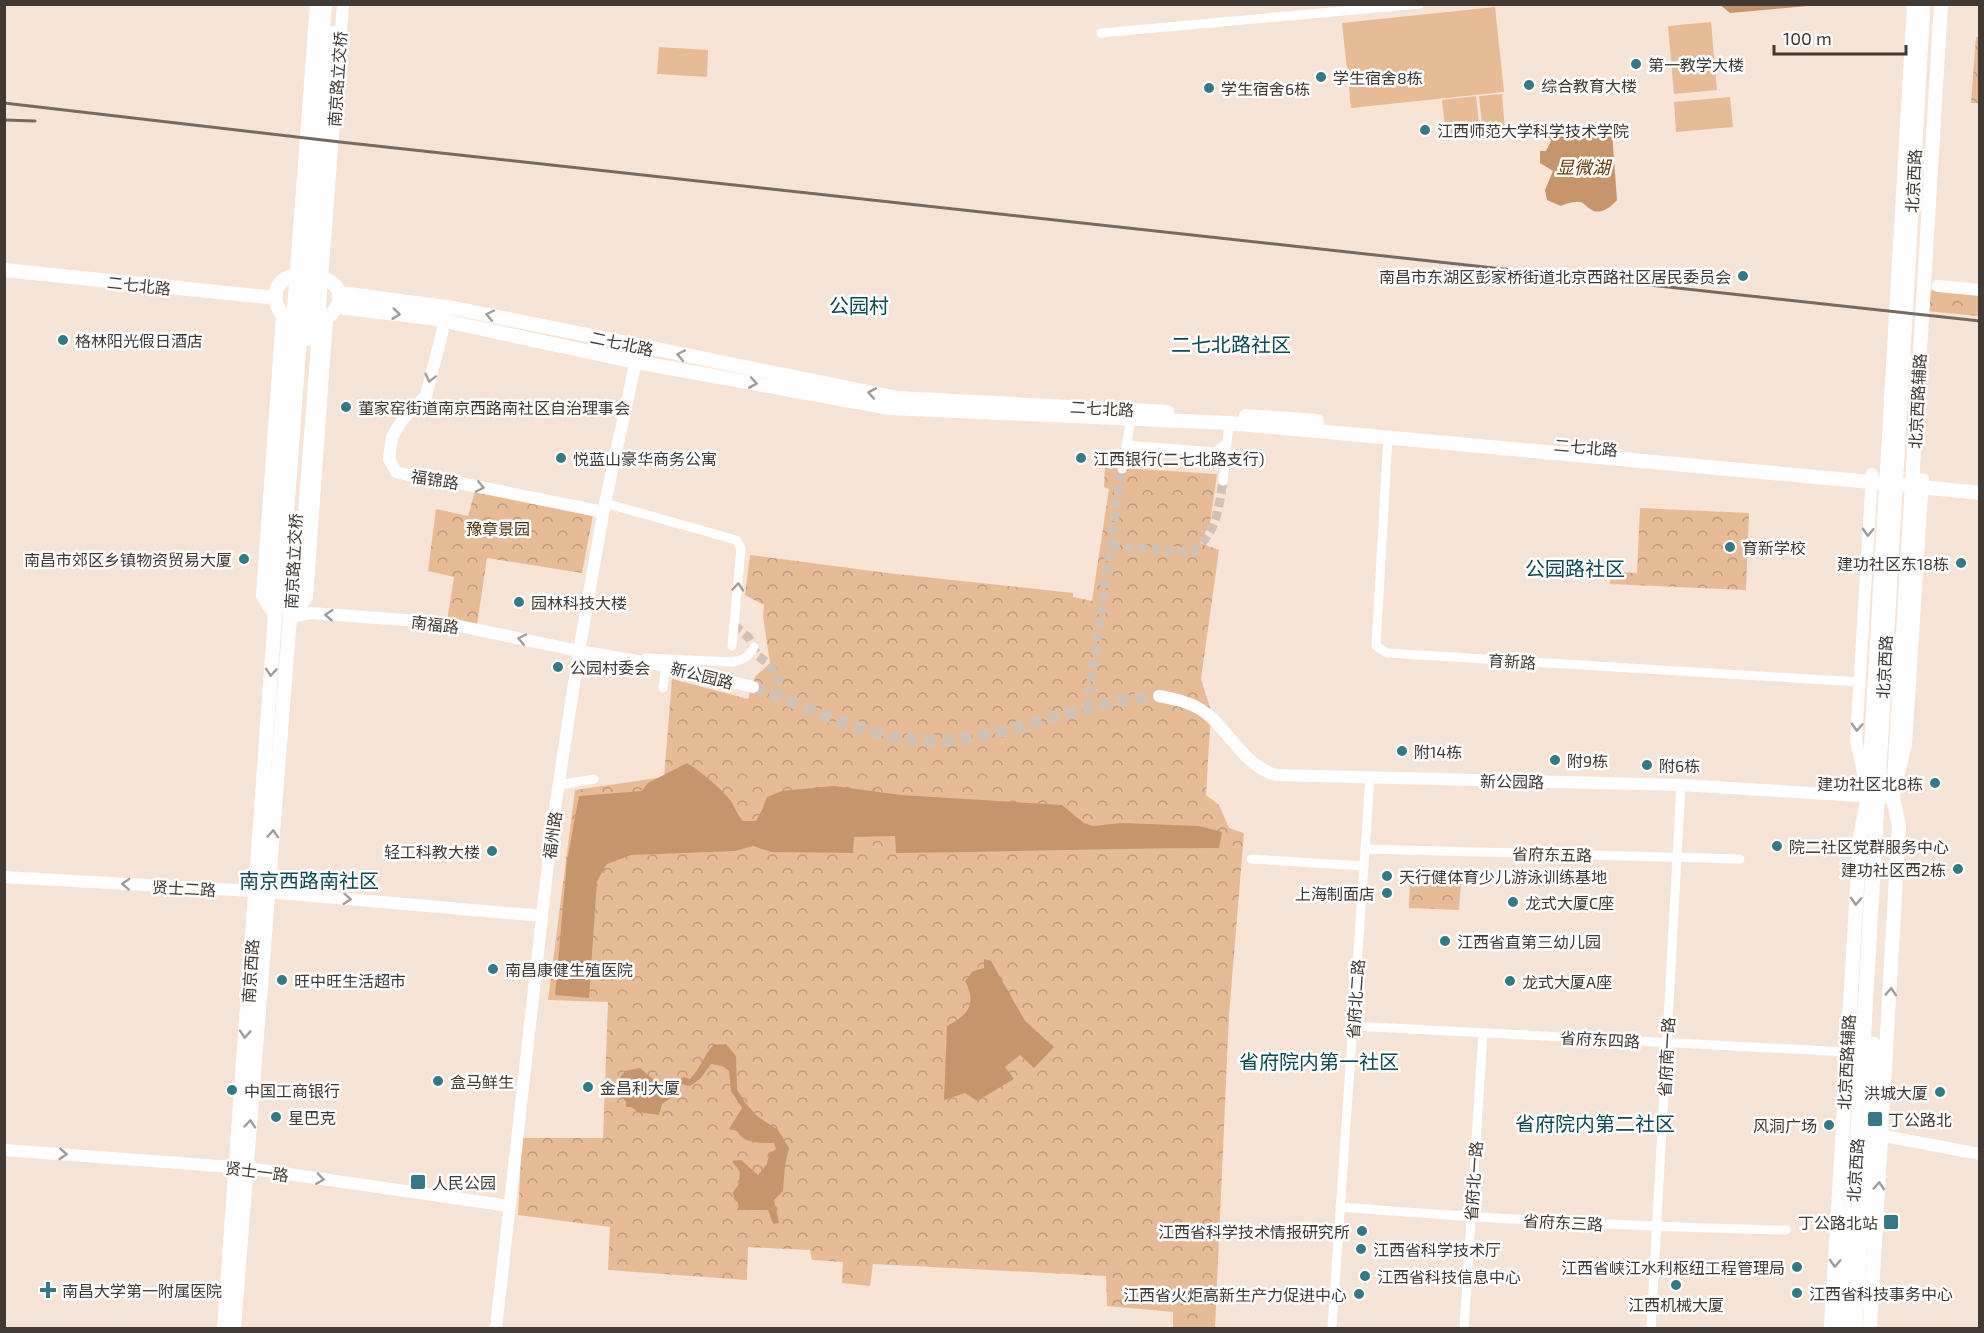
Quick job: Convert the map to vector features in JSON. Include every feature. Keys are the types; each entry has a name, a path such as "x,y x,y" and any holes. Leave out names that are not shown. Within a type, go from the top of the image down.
{"main road":[{"name":"南京路立交桥","path":"275,614 281,592 326,4"},
{"name":"南京路立交桥","path":"290,617 289,592 335,4"},
{"name":"北京西路辅路","path":"1881,797 1914,4"},
{"name":"北京西路","path":"1855,1329 1870,1133 1881,797 1923,4"},
{"name":"北京西路","path":"1881,797 1931,4"},
{"name":"北京西路辅路","path":"1831,1329 1860,837 1881,797 1941,4"},
{"name":"二七北路","path":"4,270 275,298"},
{"path":"275,614 263,596 283,316 276,307 275,298 278,286 289,277"},
{"path":"290,617 306,597 326,320 339,300 332,282 326,279"},
{"name":"二七北路","path":"339,300 636,362 890,408 1229,423 1872,478"},
{"name":"二七北路","path":"339,300 454,308 898,398 1264,416 1872,478"},
{"path":"1872,478 1980,485"},
{"path":"1922,483 1980,494"},
{"name":"南京西路","path":"262,892 275,614"},
{"name":"南京西路","path":"224,1329 241,1168 262,892 290,617"},
{"path":"1870,1133 1870,1329"},
{"name":"北京西路","path":"1844,1329 1870,1133"},
{"name":"南京西路","path":"234,1329 241,1168"}],"street":[{"name":"南京路立交桥","path":"275,614 272,588 316,4"},
{"name":"南京路立交桥","path":"290,617 298,593 343,4"},
{"path":"1101,33 1420,4"},
{"path":"289,277 296,274 320,276 326,279"},
{"path":"1938,286 1980,290"},
{"path":"283,316 292,321 314,324 326,320"},
{"name":"福锦路","path":"445,321 426,396 402,420 392,437 389,459 396,472 604,508 736,540 741,548 732,646"},
{"name":"福州路","path":"496,1329 552,828 604,508 639,347"},
{"path":"1122,469 1131,419"},
{"path":"1223,481 1229,423"},
{"name":"育新路","path":"1388,437 1376,646 1387,653 1859,682"},
{"path":"1126,445 1216,452 1227,443"},
{"name":"北京西路辅路","path":"1872,478 1856,740 1881,797"},
{"name":"北京西路辅路","path":"1881,797 1906,744 1922,483"},
{"name":"南福路","path":"290,617 311,614 445,623 579,651"},
{"path":"608,656 732,662 742,660 751,653 754,647"},
{"name":"新公园路","path":"579,651 666,666 753,687"},
{"path":"663,688 666,666"},
{"name":"新公园路","path":"1159,696 1179,700 1206,713 1251,762 1265,772 1276,775 1681,785 1881,797"},
{"name":"省府北二路","path":"1332,1329 1370,777"},
{"path":"560,785 594,779"},
{"name":"省府南一路","path":"1651,1329 1681,785"},
{"name":"省府东五路","path":"1365,849 1740,860"},
{"path":"1251,859 1364,866"},
{"name":"贤士二路","path":"4,877 262,892 542,916"},
{"name":"省府东四路","path":"1353,1026 1847,1052"},
{"name":"省府北一路","path":"1464,1329 1483,1033"},
{"path":"1842,1131 1870,1133 1980,1155"},
{"name":"贤士一路","path":"4,1150 241,1168 508,1206"},
{"name":"省府东三路","path":"1340,1207 1656,1227 1786,1230"}],"green space":[{"path":"1495,7 1504,92 1351,108 1342,23"},
{"path":"1711,22 1717,90 1674,94 1668,26"},
{"path":"1976,37 1979,37 1979,103 1971,103"},
{"path":"659,47 708,50 707,77 657,74"},
{"path":"1502,94 1505,132 1483,134 1479,96"},
{"path":"1476,96 1480,132 1446,135 1442,100"},
{"path":"1730,97 1733,127 1676,132 1674,102"},
{"path":"1928,290 1979,294 1979,316 1926,311"},
{"name":"人民公园","path":"1105,467 1217,474 1210,523 1200,543 1219,550 1201,679 1211,711 1206,795 1219,805 1229,828 1244,833 1229,1015 1215,1328 1173,1328 1173,1312 1107,1306 1106,1276 873,1264 870,1286 842,1283 843,1262 812,1260 810,1250 748,1247 747,1280 608,1270 610,1227 518,1215 522,1138 603,1138 608,1002 548,1000 575,790 664,777 672,679 748,699 755,677 770,663 763,616 764,605 745,595 750,555 887,573 1073,593 1073,597 1092,601 1109,489 1104,487"},
{"name":"豫章景园","path":"475,491 593,515 582,573 487,558 477,625 447,621 454,577 428,571 436,509 468,516"},
{"path":"1640,508 1749,513 1746,590 1610,584 1610,572 1637,573"},
{"path":"1410,880 1461,883 1459,910 1409,908"}],"water":[{"path":"1720,5 1807,5 1730,13"},
{"name":"显微湖","path":"1551,132 1589,135 1612,133 1617,200 1606,210 1595,211 1580,202 1561,206 1547,200 1545,190 1553,171 1540,163 1540,151 1546,151 1551,141 1550,138 1545,139"},
{"path":"687,763 722,791 743,821 756,821 767,797 782,791 834,786 901,795 1062,805 1084,823 1093,826 1122,823 1199,826 1222,832 1219,848 896,853 895,836 854,837 853,853 771,852 753,846 735,851 631,855 607,864 597,881 589,998 555,995 567,861 579,796 642,791 648,783"},
{"path":"984,959 991,961 1025,1021 1054,1047 1034,1068 1020,1055 1005,1067 1014,1079 977,1101 965,1093 944,1100 947,1026 966,1013 969,1008 969,989 965,981 973,971 984,968"},
{"path":"726,1044 736,1056 737,1090 757,1116 778,1130 789,1148 783,1191 774,1200 779,1223 773,1224 768,1210 739,1210 738,1203 734,1199 733,1192 739,1184 740,1172 732,1161 741,1160 758,1175 767,1164 769,1155 776,1149 774,1143 748,1141 737,1131 729,1129 742,1108 731,1091 729,1071 722,1066 711,1064 700,1079 690,1086 681,1084 675,1095 662,1104 659,1115 638,1112 631,1107 626,1107 626,1102 614,1087 625,1071 640,1068 664,1089 671,1088 683,1077 690,1079 713,1045"}],"tunnel":[{"path":"1087,708 1122,469"},
{"path":"1111,546 1192,552 1207,537 1215,520 1223,481"},
{"path":"734,625 749,638 758,656 770,665 778,681 779,696"},
{"path":"753,687 876,733 918,740 948,740 978,736 1099,705 1159,696"}],"railway":[{"path":"4,103 340,142 1980,321"},
{"path":"4,120 35,121"}],"place":[{"name":"第一教学大楼","path":"1636,64"},
{"name":"学生宿舍8栋","path":"1321,77"},
{"name":"综合教育大楼","path":"1529,85"},
{"name":"学生宿舍6栋","path":"1209,88"},
{"name":"江西师范大学科学技术学院","path":"1425,130"},
{"name":"南昌市东湖区彭家桥街道北京西路社区居民委员会","path":"1743,276"},
{"name":"格林阳光假日酒店","path":"63,340"},
{"name":"董家窑街道南京西路南社区自治理事会","path":"346,407"},
{"name":"悦蓝山豪华商务公寓","path":"561,458"},
{"name":"江西银行(二七北路支行)","path":"1081,458"},
{"name":"育新学校","path":"1730,547"},
{"name":"南昌市郊区乡镇物资贸易大厦","path":"244,559"},
{"name":"建功社区东18栋","path":"1961,563"},
{"name":"园林科技大楼","path":"519,602"},
{"name":"公园村委会","path":"558,667"},
{"name":"附14栋","path":"1402,751"},
{"name":"附9栋","path":"1555,760"},
{"name":"附6栋","path":"1647,765"},
{"name":"建功社区北8栋","path":"1935,783"},
{"name":"院二社区党群服务中心","path":"1777,846"},
{"name":"轻工科教大楼","path":"492,851"},
{"name":"建功社区西2栋","path":"1958,869"},
{"name":"天行健体育少儿游泳训练基地","path":"1387,876"},
{"name":"上海制面店","path":"1387,893"},
{"name":"龙式大厦C座","path":"1513,902"},
{"name":"江西省直第三幼儿园","path":"1445,941"},
{"name":"南昌康健生殖医院","path":"493,969"},
{"name":"旺中旺生活超市","path":"282,980"},
{"name":"龙式大厦A座","path":"1510,981"},
{"name":"盒马鲜生","path":"438,1081"},
{"name":"金昌利大厦","path":"588,1087"},
{"name":"中国工商银行","path":"232,1090"},
{"name":"洪城大厦","path":"1940,1092"},
{"name":"星巴克","path":"276,1117"},
{"name":"丁公路北","path":"1875,1119"},
{"name":"风洞广场","path":"1829,1125"},
{"name":"人民公园","path":"418,1182"},
{"name":"丁公路北站","path":"1891,1222"},
{"name":"江西省科学技术情报研究所","path":"1362,1231"},
{"name":"江西省科学技术厅","path":"1361,1249"},
{"name":"江西省峡江水利枢纽工程管理局","path":"1797,1267"},
{"name":"江西省科技信息中心","path":"1365,1276"},
{"name":"江西机械大厦","path":"1676,1285"},
{"name":"南昌大学第一附属医院","path":"48,1290"},
{"name":"江西省科技事务中心","path":"1797,1293"},
{"name":"江西省火炬高新生产力促进中心","path":"1359,1294"}],"district":[{"name":"公园村","path":"859,305"},
{"name":"二七北路社区","path":"1231,344"},
{"name":"公园路社区","path":"1575,568"},
{"name":"南京西路南社区","path":"309,880"},
{"name":"省府院内第一社区","path":"1319,1061"},
{"name":"省府院内第二社区","path":"1595,1123"}]}
